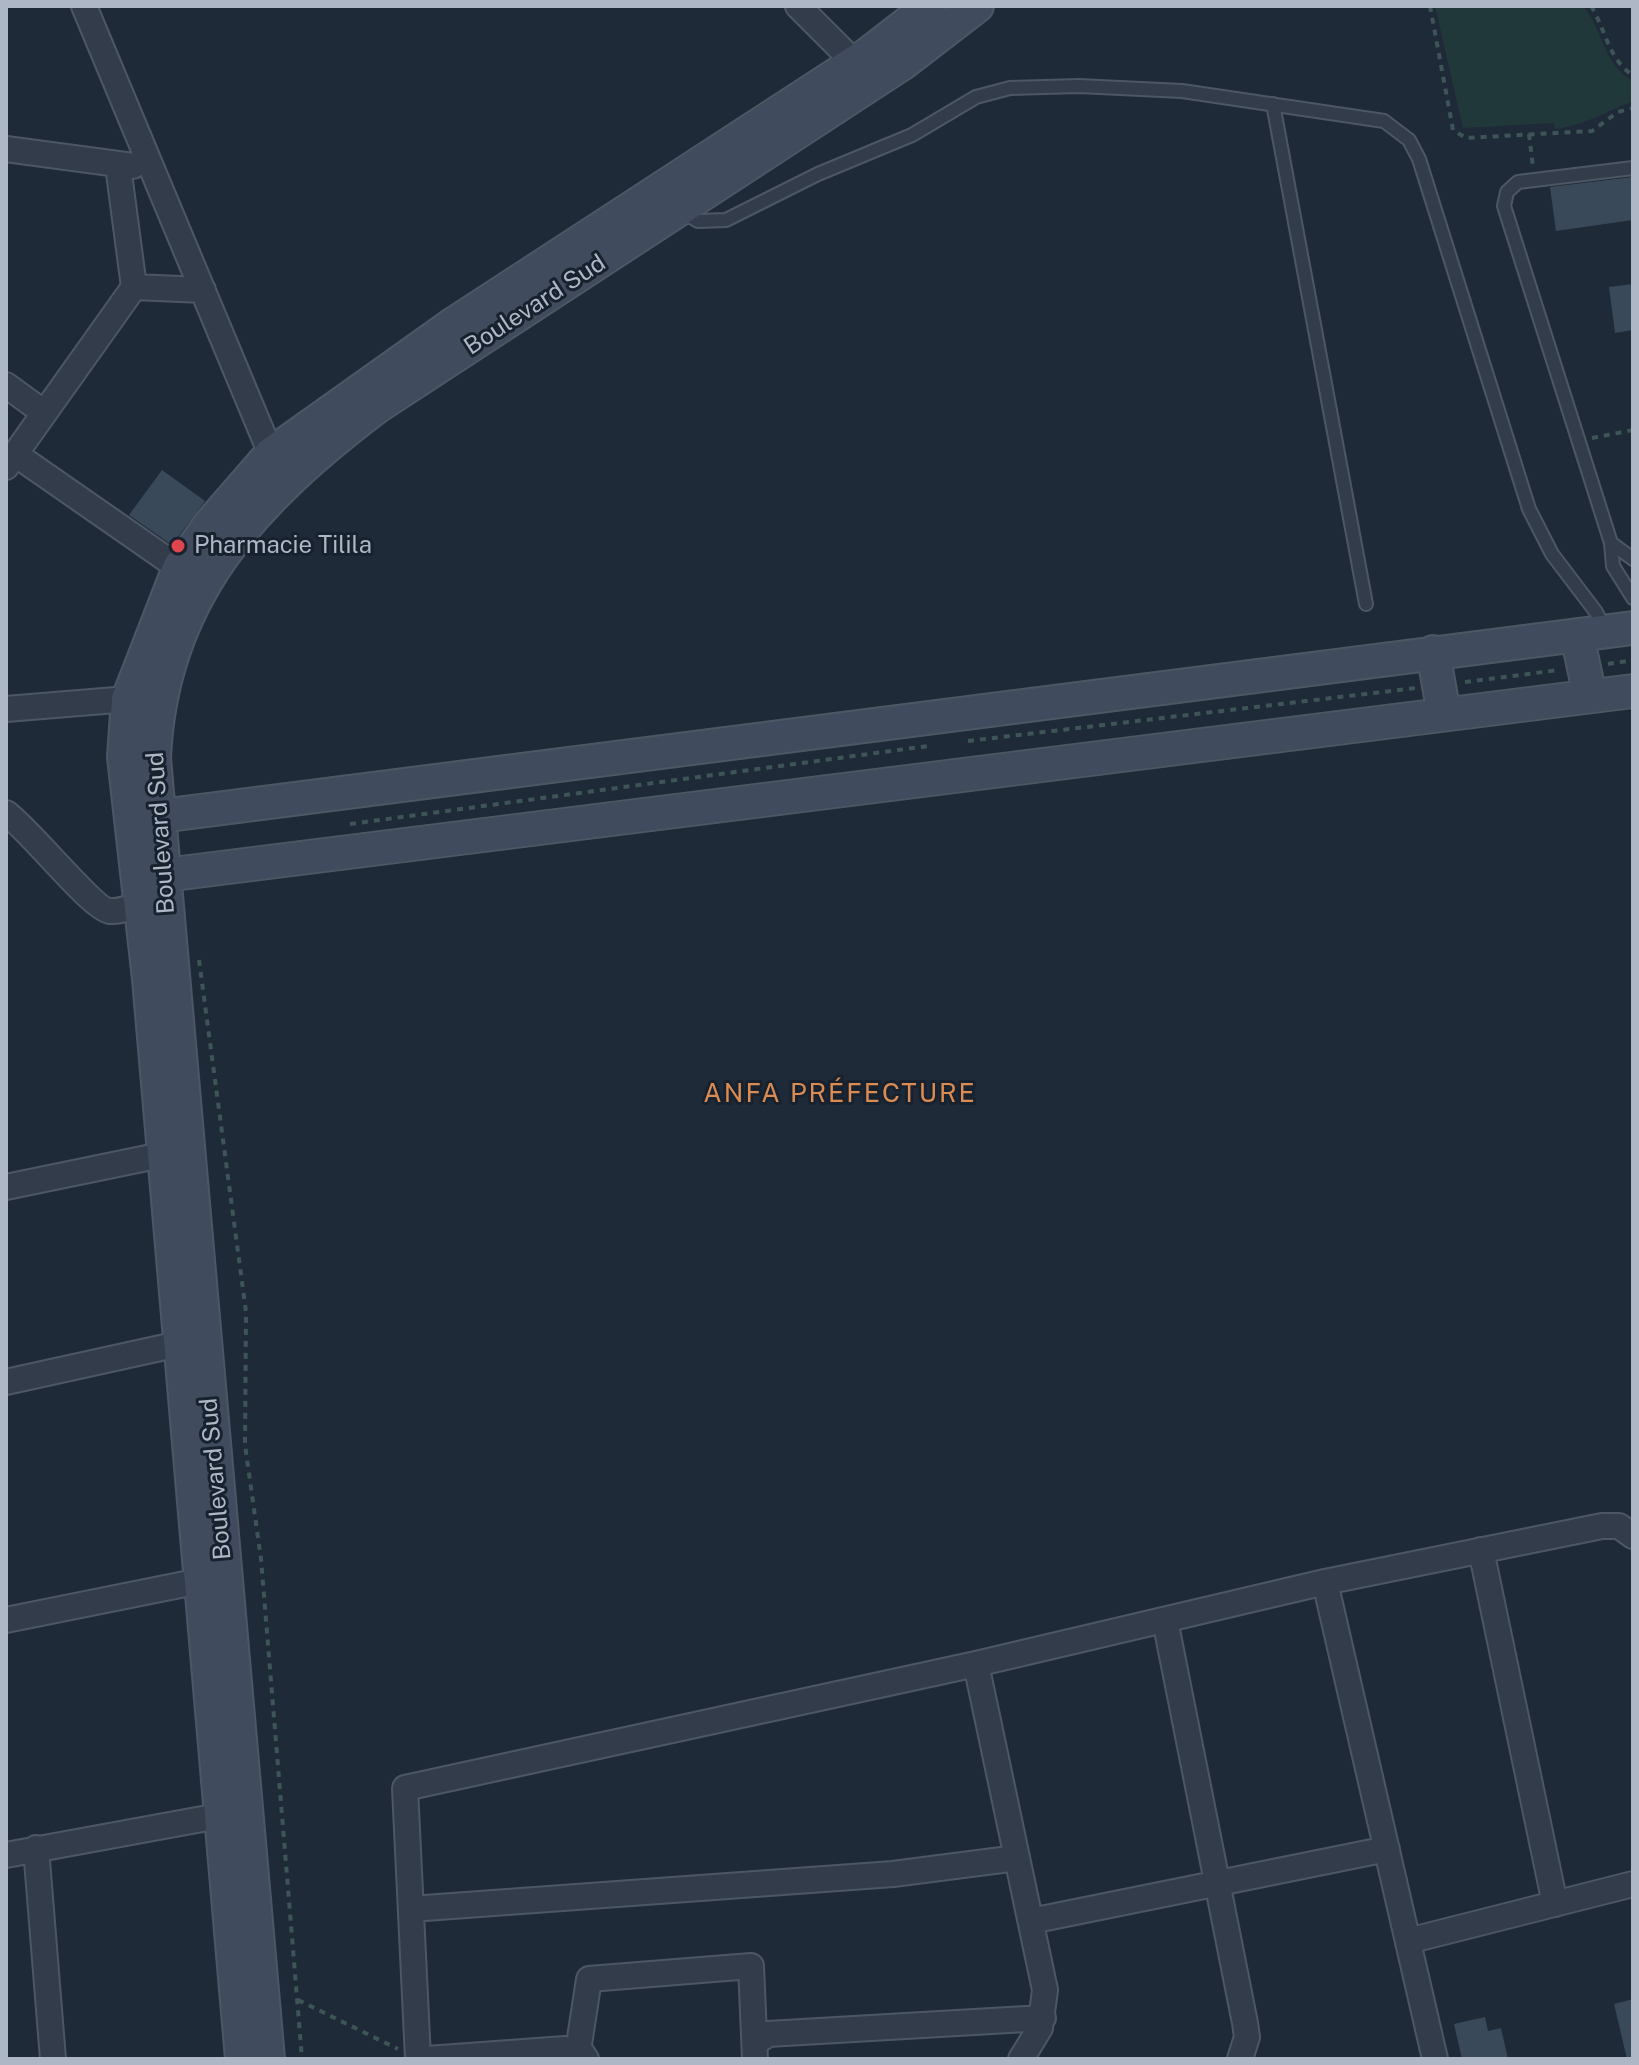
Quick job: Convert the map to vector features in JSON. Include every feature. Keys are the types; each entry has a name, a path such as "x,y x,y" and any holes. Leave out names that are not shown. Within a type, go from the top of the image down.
{"main road":[{"name":"Boulevard Sud","path":"144,818 124,757 128,699 179,568 280,466 455,323 855,63 930,6"},
{"name":"Boulevard Sud","path":"242,2059 233,1814 176,1152 147,886 144,818 163,676 184,621 209,576 280,466 681,211 903,63 977,6"},
{"path":"144,818 1605,632 1587,682"},
{"path":"1433,652 1442,699"},
{"path":"147,886 1442,699 1587,682 1633,691"},
{"name":"Boulevard Sud","path":"233,1814 268,2059"}],"street":[{"path":"84,6 280,466"},
{"path":"798,6 855,63"},
{"path":"6,149 118,166 152,166"},
{"path":"118,166 134,287 10,460 179,568"},
{"path":"134,287 203,290"},
{"path":"6,385 43,412"},
{"path":"6,709 128,699"},
{"path":"6,813 48,851 96,907 109,911 147,886"},
{"path":"6,1187 176,1152"},
{"path":"6,1382 192,1341"},
{"path":"410,2056 411,1909 405,1788 976,1664 1325,1582 1611,1525 1633,1536"},
{"path":"1481,1550 1555,1904"},
{"path":"6,1620 213,1578"},
{"path":"1325,1582 1435,2059"},
{"path":"1165,1620 1247,2037 1240,2059"},
{"path":"976,1664 1045,1990 1043,2018 1021,2059"},
{"path":"6,1855 233,1814"},
{"path":"36,1848 53,2059"},
{"path":"1031,1921 1387,1849"},
{"path":"411,1909 893,1874 1017,1858"},
{"path":"1408,1941 1633,1884"},
{"path":"427,2059 565,2049 582,2055 589,1979 751,1966 756,2050"},
{"path":"756,2050 768,2034 1043,2018"}],"lane":[{"path":"681,211 698,221 726,220 818,174 912,135 976,97 1010,88 1131,87 1374,118 1393,126 1415,149 1525,498 1552,554 1596,612 1605,632"},
{"path":"1273,104 1366,604"},
{"path":"1633,168 1535,179 1512,187 1504,206 1611,543 1613,566 1633,598"},
{"path":"1611,543 1633,559"}],"path":[{"path":"1430,6 1453,130 1466,138 1592,131 1618,112 1633,108"},
{"path":"1591,6 1604,25 1612,53 1633,75"},
{"path":"1529,134 1535,179"},
{"path":"1578,441 1633,430"},
{"path":"1395,657 1401,705"},
{"path":"965,741 1401,705 1587,682 1633,660"},
{"path":"341,825 934,745"},
{"path":"193,950 200,962 246,1312 245,1445 261,1559 302,2059"},
{"path":"297,2000 410,2056"}],"green space":[{"path":"1435,6 1583,6 1615,66 1633,81 1633,102 1587,121 1555,129 1554,123 1463,128"}],"building":[{"path":"1633,177 1633,220 1556,231 1550,187"},
{"path":"1633,284 1633,330 1615,333 1609,287"},
{"path":"162,470 205,501 172,545 129,515"},
{"path":"1633,1999 1633,2058 1627,2059 1614,2004"},
{"path":"1485,2017 1488,2031 1501,2028 1508,2059 1462,2059 1454,2024"}],"place":[{"name":"Pharmacie Tilila","path":"178,546"}],"district":[{"name":"ANFA PRÉFECTURE","path":"840,1094"}]}
